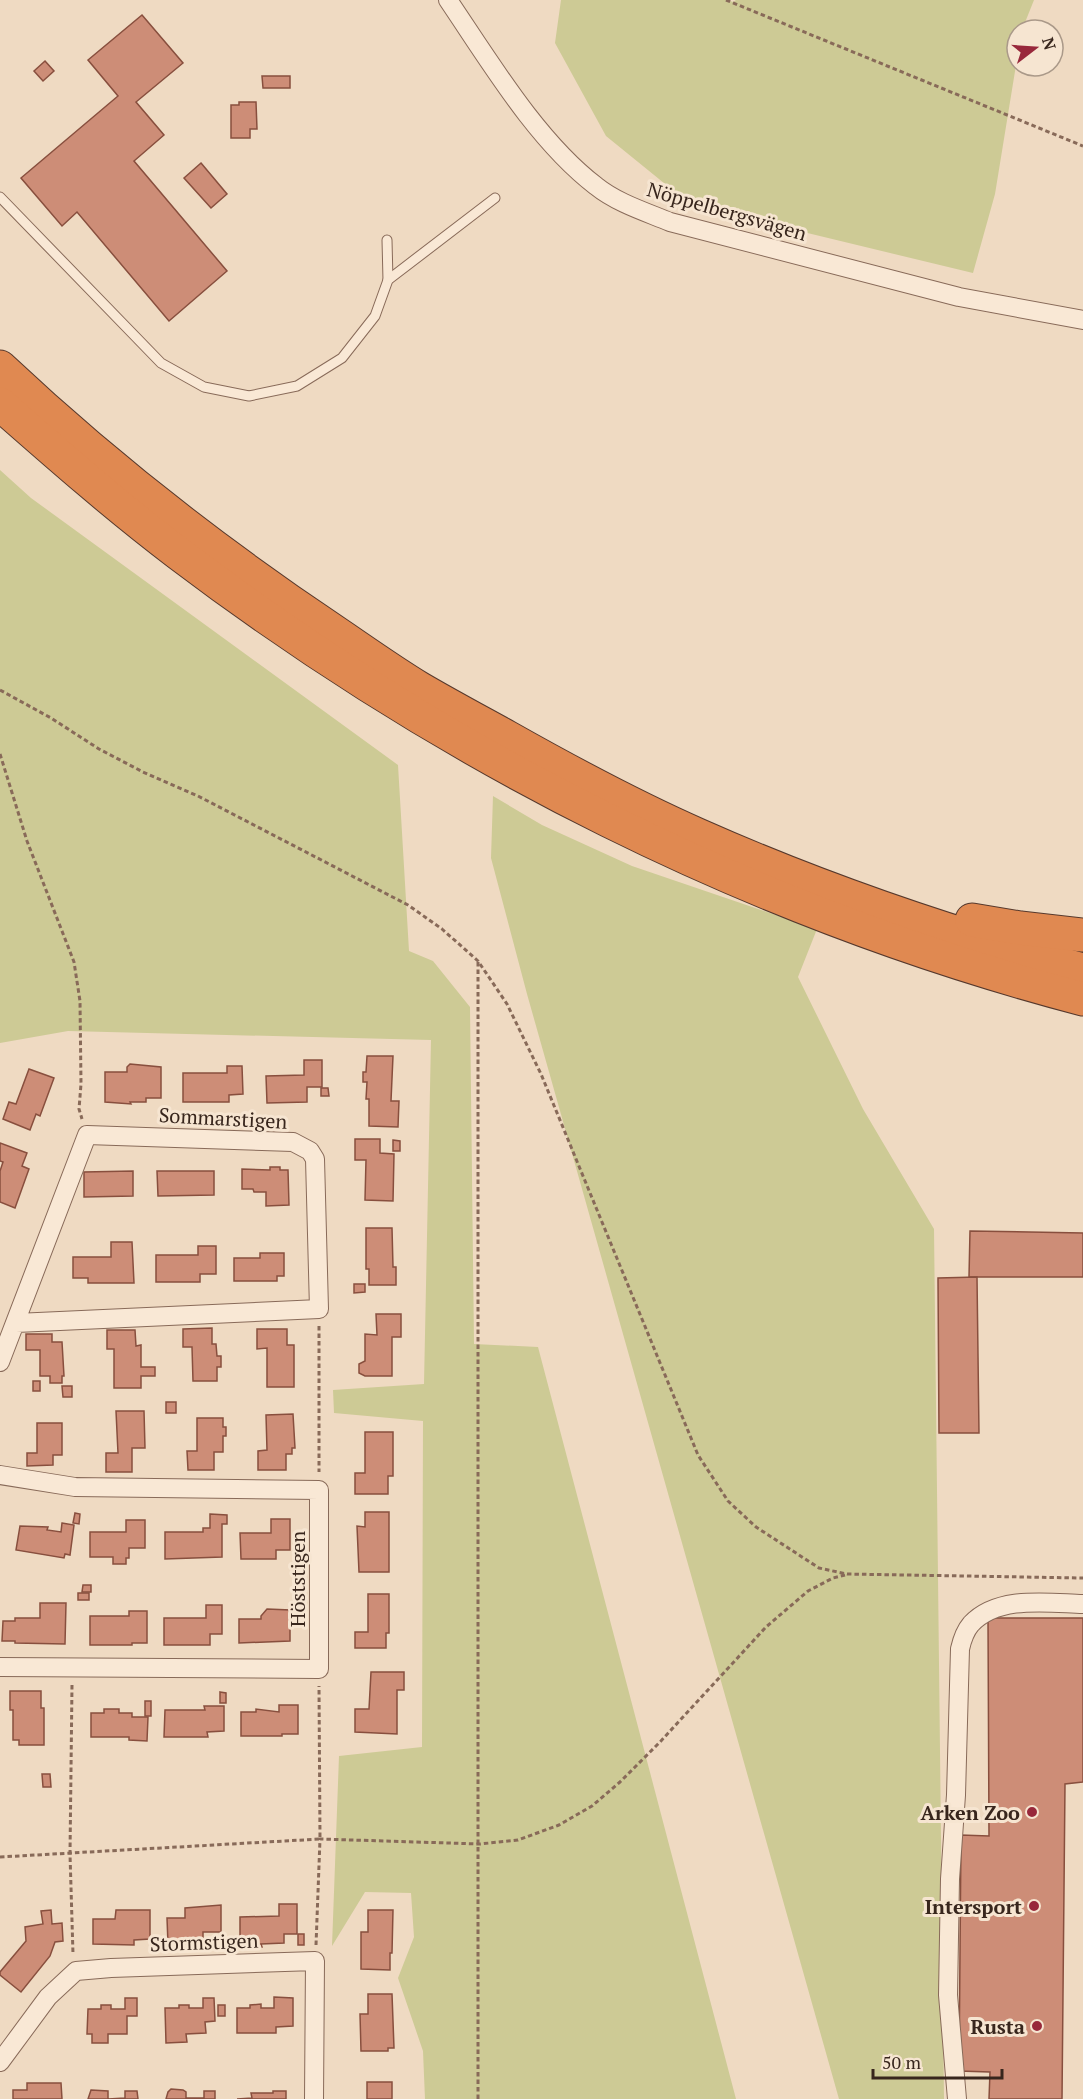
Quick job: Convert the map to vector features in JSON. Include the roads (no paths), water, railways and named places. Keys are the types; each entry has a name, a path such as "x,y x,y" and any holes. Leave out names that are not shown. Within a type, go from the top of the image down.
{"highway":[{"path":"0,367 87,446 191,529 289,602 417,687 634,805 698,835 829,889 958,934 1083,970"},
{"path":"0,404 91,483 178,553 337,666 404,709 524,778 729,878 817,913 912,947 1083,999"},
{"path":"829,889 989,924 1083,935"}],"street":[{"name":"Nöppelbergsvägen","path":"448,0 507,87 562,156 597,188 633,207 670,222 959,297 1083,320"},
{"name":"Sommarstigen","path":"87,1135 293,1142 310,1151 315,1159 319,1309 16,1323 87,1135"},
{"path":"0,1362 16,1323"},
{"name":"Höststigen","path":"0,1475 75,1487 319,1490 319,1669 0,1667"},
{"path":"957,2099 948,1995 950,1879 956,1795 960,1649 971,1624 979,1617 997,1609 1029,1603 1083,1604"},
{"name":"Stormstigen","path":"0,2062 48,1997 76,1971 315,1961 314,2099"}],"lane":[{"path":"0,197 161,363 204,387 249,396 297,386 342,358 375,316 388,280 387,240"},
{"path":"388,280 495,198"}],"place":[{"name":"Arken Zoo","path":"1032,1812"},
{"name":"Intersport","path":"1034,1906"},
{"name":"Rusta","path":"1037,2026"}]}
